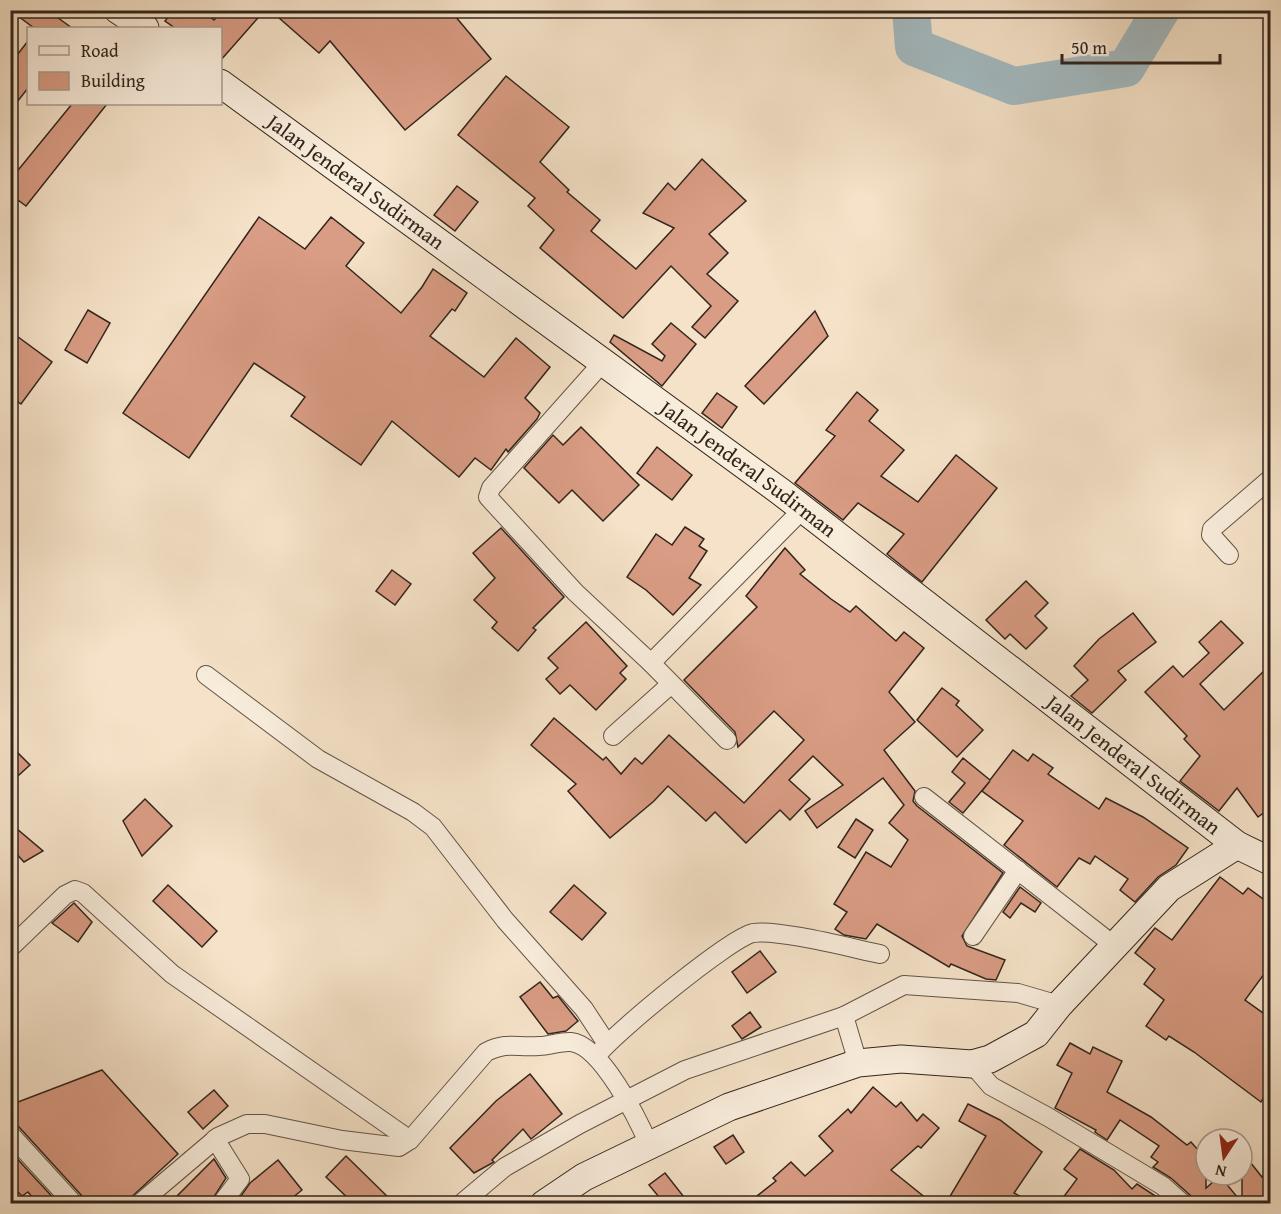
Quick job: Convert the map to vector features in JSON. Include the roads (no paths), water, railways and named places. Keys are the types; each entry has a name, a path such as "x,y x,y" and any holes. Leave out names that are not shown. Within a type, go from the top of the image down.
{"main road":[{"name":"Jalan Jenderal Sudirman","path":"222,84 802,509 1238,845 1270,861"},
{"path":"553,1201 584,1177 647,1142 855,1055 972,1064 990,1059 1036,1034 1169,888 1238,845"}],"street":[{"path":"604,362 491,488 488,497 575,591 727,740"},
{"path":"1228,555 1211,535 1212,529 1270,479"},
{"path":"651,663 802,509"},
{"path":"206,675 318,759 413,812 434,827 505,920 584,1009 601,1051 631,1105 647,1142"},
{"path":"613,736 670,685"},
{"path":"924,796 1116,947"},
{"path":"973,936 1018,870"},
{"path":"10,948 65,895 75,890 83,893 172,974 410,1140"},
{"path":"601,1051 651,1006 743,936 767,933 880,954"},
{"path":"461,1203 505,1167 580,1124 631,1105 685,1070 845,1021 904,985 1018,993 1058,1008"},
{"path":"845,1021 855,1055"},
{"path":"139,1203 216,1139 247,1124 265,1124 342,1140 399,1147 410,1140 486,1052 502,1044 537,1047 572,1042 601,1051"},
{"path":"972,1064 991,1086 1048,1117 1163,1186 1183,1203"},
{"path":"10,1134 74,1203"},
{"path":"216,1139 240,1179 221,1203"}],"waterway":[{"path":"911,10 914,47 1014,86 1126,68 1161,10"}]}
